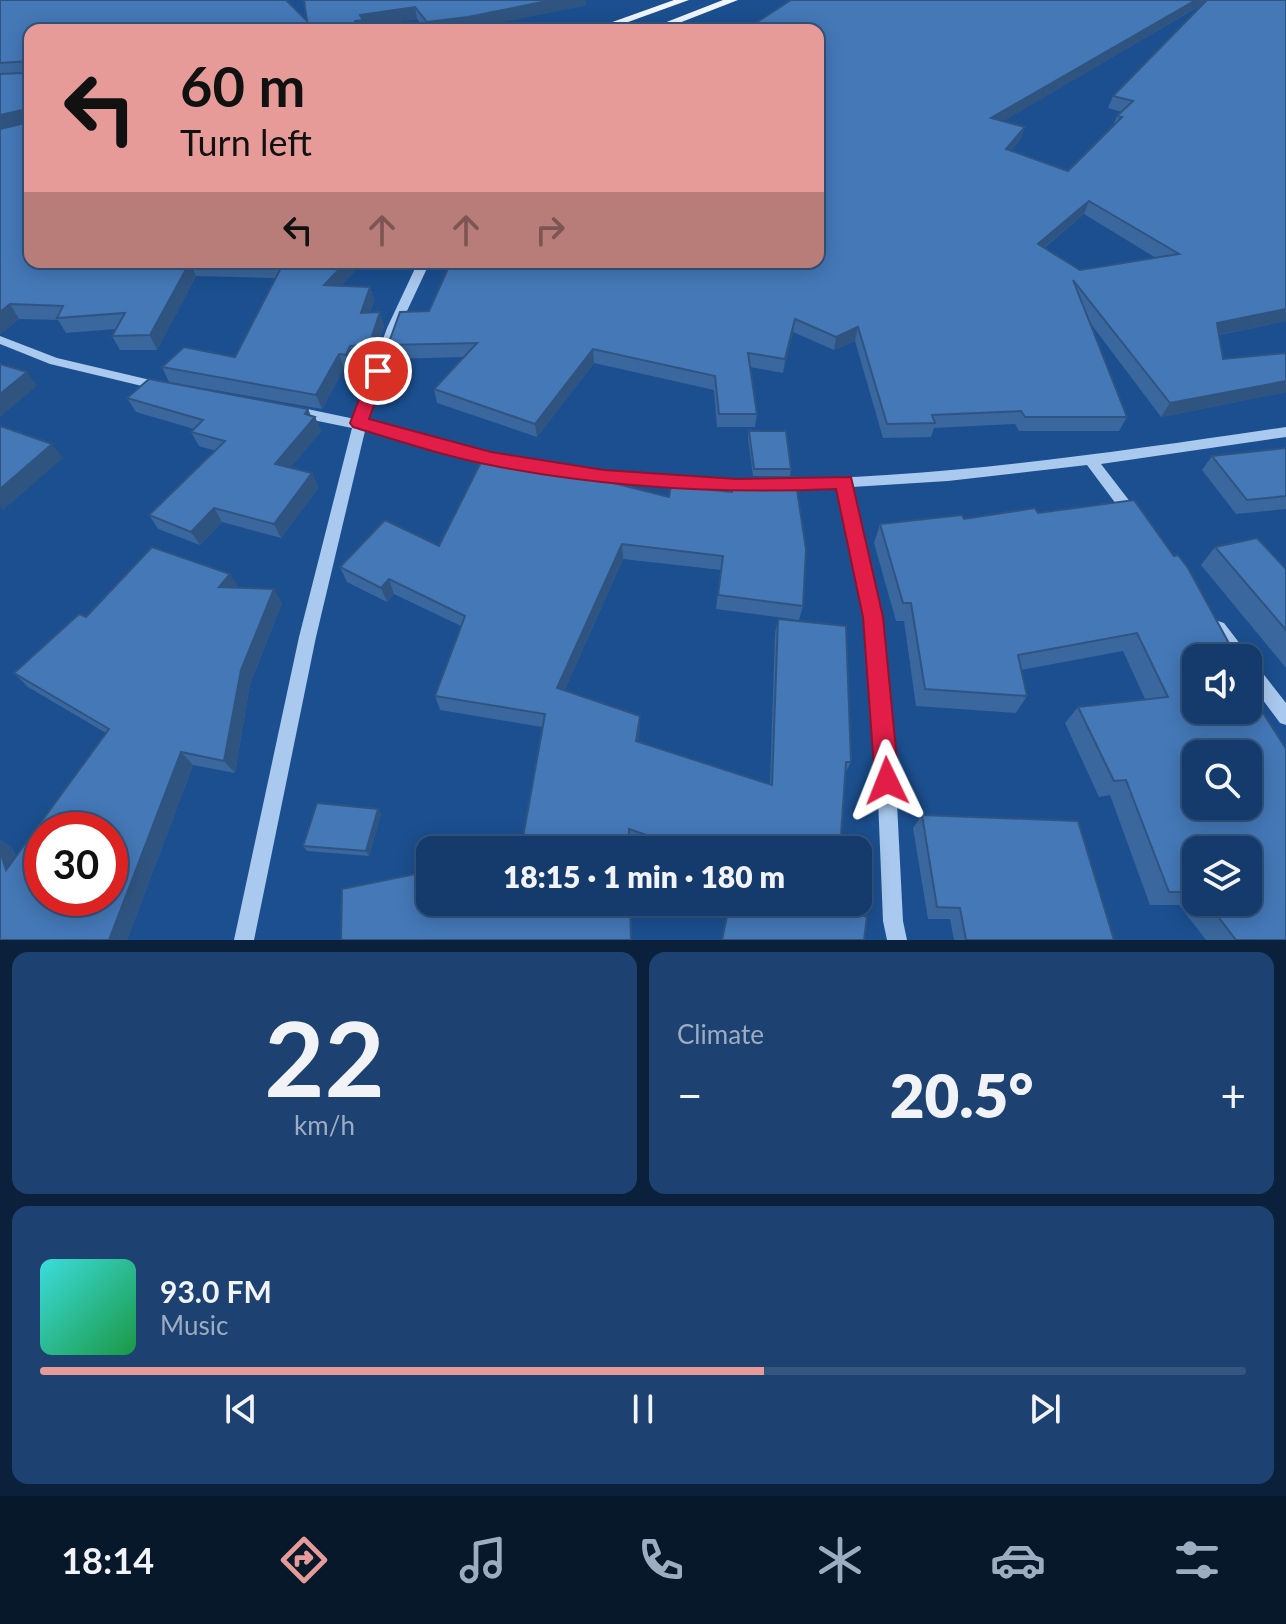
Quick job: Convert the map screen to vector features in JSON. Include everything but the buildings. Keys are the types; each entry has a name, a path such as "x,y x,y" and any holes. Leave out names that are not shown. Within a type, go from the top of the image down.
{"main road":[{"path":"613,24 684,0"},
{"path":"667,24 733,0"}],"street":[{"path":"244,940 319,585 359,423 406,295 421,268"},
{"path":"0,340 54,361 179,391"},
{"path":"284,409 359,423 491,459 604,477 737,486 939,478 1092,462 1286,432"},
{"path":"1092,462 1148,535"},
{"path":"844,482 873,617 884,725 893,921 897,940"},
{"path":"1204,609 1230,644"},
{"path":"1262,685 1286,717"}],"route":[{"path":"378,371 359,423 491,459 604,477 737,486 844,482 873,617 887,781"}]}
